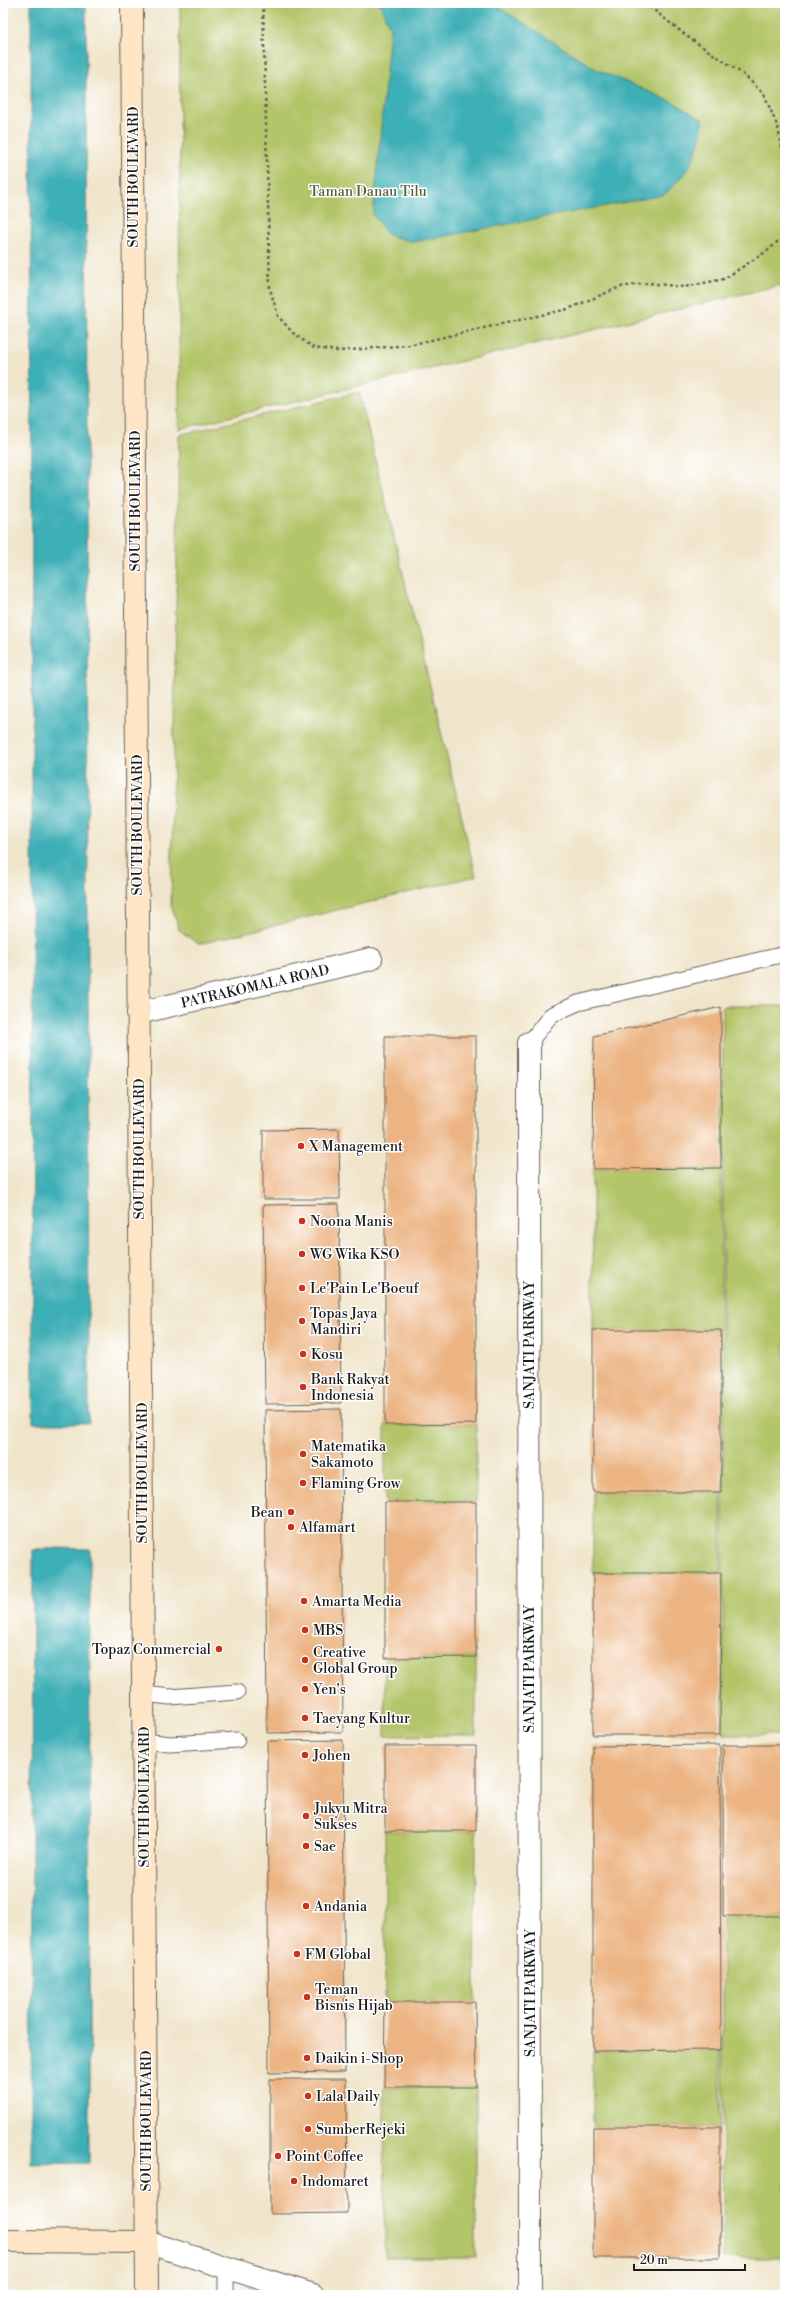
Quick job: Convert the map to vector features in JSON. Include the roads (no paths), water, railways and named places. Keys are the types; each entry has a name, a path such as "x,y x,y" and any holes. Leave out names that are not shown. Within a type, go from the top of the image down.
{"main road":[{"name":"SOUTH BOULEVARD","path":"132,3 147,2295"},
{"path":"3,2241 146,2242"}],"street":[{"name":"PATRAKOMALA ROAD","path":"138,1013 371,959"},
{"name":"SANJATI PARKWAY","path":"529,1043 530,2295"},
{"path":"146,2242 313,2295"}],"lane":[{"path":"529,1043 551,1015 578,1003 785,954"},
{"path":"144,1694 170,1697 237,1692"},
{"path":"144,1741 170,1744 237,1740"},
{"path":"226,2268 226,2295"}],"water":[{"path":"31,3 86,3 89,1423 33,1423"},
{"path":"379,3 492,3 598,70 673,102 703,120 699,143 691,162 673,187 664,195 413,242 388,235 373,215 390,28"},
{"path":"59,1548 90,1549 89,2163 31,2164 33,1550"}],"place":[{"name":"X Management","path":"301,1146"},
{"name":"Noona Manis","path":"302,1221"},
{"name":"WG Wika KSO","path":"302,1254"},
{"name":"Le'Pain Le'Boeuf","path":"302,1288"},
{"name":"Topas Jaya Mandiri","path":"302,1321"},
{"name":"Kosu","path":"303,1354"},
{"name":"Bank Rakyat Indonesia","path":"303,1387"},
{"name":"Matematika Sakamoto","path":"303,1454"},
{"name":"Flaming Grow","path":"303,1483"},
{"name":"Bean","path":"291,1512"},
{"name":"Alfamart","path":"291,1527"},
{"name":"Amarta Media","path":"304,1601"},
{"name":"MBS","path":"305,1630"},
{"name":"Topaz Commercial","path":"219,1649"},
{"name":"Creative Global Group","path":"305,1660"},
{"name":"Yen's","path":"305,1689"},
{"name":"Taeyang Kultur","path":"305,1718"},
{"name":"Johen","path":"305,1755"},
{"name":"Jukyu Mitra Sukses","path":"306,1816"},
{"name":"Sae","path":"306,1846"},
{"name":"Andania","path":"306,1906"},
{"name":"FM Global","path":"297,1954"},
{"name":"Teman Bisnis Hijab","path":"307,1997"},
{"name":"Daikin i-Shop","path":"307,2058"},
{"name":"Lala Daily","path":"308,2096"},
{"name":"SumberRejeki","path":"308,2129"},
{"name":"Point Coffee","path":"278,2156"},
{"name":"Indomaret","path":"294,2181"}],"park label":[{"name":"Taman Danau Tilu","path":"368,191"}]}
